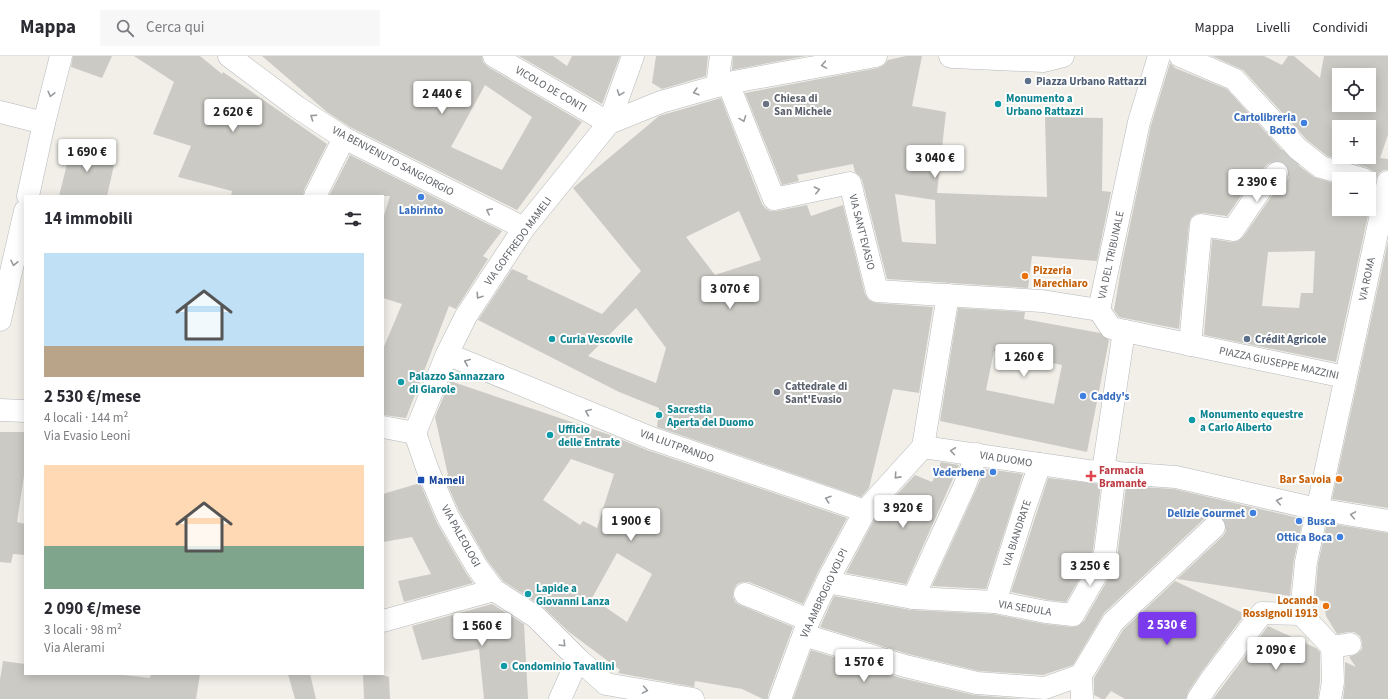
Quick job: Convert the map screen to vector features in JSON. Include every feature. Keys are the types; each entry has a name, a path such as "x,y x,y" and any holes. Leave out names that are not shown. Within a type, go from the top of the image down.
{"street":[{"path":"28,195 61,56"},
{"name":"VIA BENVENUTO SANGIORGIO","path":"229,56 297,107 344,138 524,228"},
{"name":"VICOLO DE CONTI","path":"494,56 609,122"},
{"name":"VIA GOFFREDO MAMELI","path":"415,433 447,354 466,316 524,228 609,122 633,56"},
{"path":"721,56 723,85"},
{"path":"609,122 660,102 723,85 876,56"},
{"path":"950,56 953,58 1043,61 1063,56"},
{"name":"VIA DEL TRIBUNALE","path":"1099,310 1139,122 1159,56"},
{"path":"1180,56 1234,79 1298,149 1321,167 1338,172"},
{"name":"VIA SANT'EVASIO","path":"723,85 774,199 850,183 877,291 1042,301 1099,310"},
{"path":"0,112 44,123"},
{"path":"316,195 344,138"},
{"path":"1190,345 1201,225 1233,230 1261,190 1277,173"},
{"path":"1376,182 1388,183"},
{"name":"VIA ROMA","path":"1345,377 1388,183"},
{"path":"0,320 24,215"},
{"path":"923,447 948,295"},
{"name":"PIAZZA GIUSEPPE MAZZINI","path":"1099,310 1111,328 1345,377 1306,562 1301,614"},
{"path":"1124,331 1102,472 1176,477 1317,509 1388,521"},
{"name":"VIA LIUTPRANDO","path":"447,354 651,438 865,512"},
{"path":"0,410 24,411"},
{"path":"384,427 415,433"},
{"name":"VIA PALEOLOGI","path":"415,433 427,468 448,517 477,567 494,590 536,617 578,659 606,684 693,699"},
{"name":"VIA DUOMO","path":"923,447 1102,472"},
{"name":"VIA AMBROGIO VOLPI","path":"780,699 806,628 827,582 865,512 923,447"},
{"path":"913,598 977,454"},
{"name":"VIA BIANDRATE","path":"995,602 1040,464"},
{"name":"VIA SEDULA","path":"827,582 913,598 995,602 1046,612 1073,615 1097,573 1105,553 1102,472"},
{"path":"1082,699 1081,675 1113,622 1214,527"},
{"path":"384,621 494,590"},
{"path":"745,594 806,628 905,666 977,683 1045,688 1081,675"},
{"path":"1198,699 1262,613 1301,614 1341,645 1330,699"},
{"path":"560,699 578,659"}],"building":[{"path":"73,56 112,56 102,78 71,67"},
{"path":"134,56 200,56 222,74 223,72 327,144 304,190 303,195 231,195 232,191 178,177 191,146 153,134 174,82"},
{"path":"262,56 482,56 483,62 488,67 582,122 517,210 350,127 327,112","holes":["485,85 532,117 502,170 451,147"]},
{"path":"519,56 553,56 567,66 572,56 620,56 602,104"},
{"path":"656,56 708,56 706,76 662,89 652,83"},
{"path":"733,56 806,56 732,70"},
{"path":"906,56 922,56 912,106 946,112 937,193 1047,197 1045,117 1103,118 1102,191 1111,192 1097,261 1032,256 1028,288 887,279 862,180 855,172 853,164 797,175 799,181 782,185 745,93 878,68 884,65 888,60","holes":["895,194 935,200 936,244 902,242"]},
{"path":"1212,56 1264,56 1282,65 1288,56 1294,56 1320,78 1324,56 1388,56 1388,135 1380,158 1388,159 1388,170 1384,170 1379,173 1376,179 1376,172 1355,164 1376,164 1376,120 1332,120 1332,157 1327,156 1307,140 1243,70"},
{"path":"1170,63 1175,68 1227,89 1290,159 1314,177 1332,183 1332,216 1368,216 1336,362 1204,335 1212,239 1231,242 1238,241 1243,237 1271,197 1289,177 1289,170 1286,164 1280,161 1274,161 1268,164 1252,180 1227,216 1203,213 1196,214 1191,218 1189,224 1179,329 1119,317 1114,310 1122,263 1151,125","holes":["1315,251 1313,293 1301,293 1299,308 1262,306 1268,252"]},
{"path":"721,98 762,204 765,208 770,211 776,211 807,205 811,216 843,205 865,294 869,300 876,303 933,307 919,393 893,389 869,488 861,497 657,427 659,408 619,392 478,320 512,269 528,276 527,279 602,314 641,271 573,188 659,116","holes":["739,211 761,260 715,275 686,237","636,308 666,348 656,383 588,356"]},
{"path":"72,144 116,156 107,195 59,195"},
{"path":"350,155 502,231 483,256 488,259 456,309 449,306 406,418 384,415 384,347 402,304 384,298 384,216 390,196 330,195"},
{"path":"1388,241 1388,508 1332,499"},
{"path":"958,308 1025,312 1024,319 1100,333 1109,340 1087,452 940,421","holes":["994,351 1062,365 1054,404 986,390"]},
{"path":"450,381 847,518 819,570 803,604 749,582 737,584 734,589 733,596 735,602 793,627 768,695 768,699 763,699 742,689 695,681 694,687 618,673 620,670 569,632 543,607 503,581 487,560 459,511 444,477 448,475 435,417","holes":["571,459 614,474 597,528 583,521 580,525 543,500","617,553 652,574 627,622 592,598"]},
{"path":"0,432 24,432 24,476 17,522 24,524 24,555 13,554 11,563 0,562"},
{"path":"941,462 959,465 906,584 846,573 875,518 915,475 932,482"},
{"path":"985,469 1023,474 986,589 932,586 975,492"},
{"path":"1048,478 1101,484 1093,550 1086,568 1066,602 1048,600 1011,592"},
{"path":"420,483 437,523 473,583 404,602 398,581 431,574 412,537 384,542 384,494"},
{"path":"1126,486 1174,489 1303,519 1294,559 1290,596 1177,579 1223,536 1226,531 1226,525 1223,519 1218,515 1212,515 1205,518 1104,613 1073,665 1043,675 979,671 908,654 820,627 834,596 911,610 993,614 1045,624 1072,627 1078,626 1084,621 1108,579 1117,558"},
{"path":"1327,523 1388,533 1388,699 1343,699 1345,662 1356,667 1349,657 1358,653 1362,649 1362,642 1360,636 1354,632 1337,634 1326,616 1324,601 1315,600 1318,564"},
{"path":"1175,581 1245,614 1200,674 1188,692 1186,699 1125,699 1111,691 1105,699 1094,695 1094,678 1123,630"},
{"name":"Condominio Tavallini","path":"492,604 524,624 528,699 484,699 479,649 422,660 412,626"},
{"path":"1268,626 1316,648 1320,652 1320,681 1318,699 1213,699"},
{"path":"811,650 901,678 974,695 1024,699 793,699"},
{"path":"3,661 24,664 24,675 124,675 150,678 151,675 200,675 196,699 0,699 0,680"},
{"path":"288,675 310,675 316,699 295,699"},
{"path":"363,675 383,675 389,677 390,699 364,699"}],"tunnel":[{"path":"1277,173 1298,149"},
{"path":"1214,527 1234,491"}],"place":[{"name":"Piazza Urbano Rattazzi","path":"1028,81"},
{"name":"Chiesa di San Michele","path":"766,104"},
{"name":"Monumento a Urbano Rattazzi","path":"998,104"},
{"name":"Cartolibreria Botto","path":"1304,123"},
{"name":"Labirinto","path":"421,197"},
{"name":"Pizzeria Marechiaro","path":"1025,276"},
{"name":"Curia Vescovile","path":"552,339"},
{"name":"Crédit Agricole","path":"1247,339"},
{"name":"Palazzo Sannazzaro di Giarole","path":"401,382"},
{"name":"Cattedrale di Sant'Evasio","path":"777,392"},
{"name":"Caddy's","path":"1083,396"},
{"name":"Sacrestia Aperta del Duomo","path":"659,415"},
{"name":"Monumento equestre a Carlo Alberto","path":"1192,420"},
{"name":"Ufficio delle Entrate","path":"550,435"},
{"name":"Vederbene","path":"993,472"},
{"name":"Farmacia Bramante","path":"1091,476"},
{"name":"Bar Savoia","path":"1339,479"},
{"name":"Mameli","path":"421,480"},
{"name":"Delizie Gourmet","path":"1253,513"},
{"name":"Busca","path":"1299,521"},
{"name":"Ottica Boca","path":"1340,537"},
{"name":"Lapide a Giovanni Lanza","path":"528,594"},
{"name":"Locanda Rossignoli 1913","path":"1326,606"},
{"name":"Condominio Tavallini","path":"504,666"}]}
